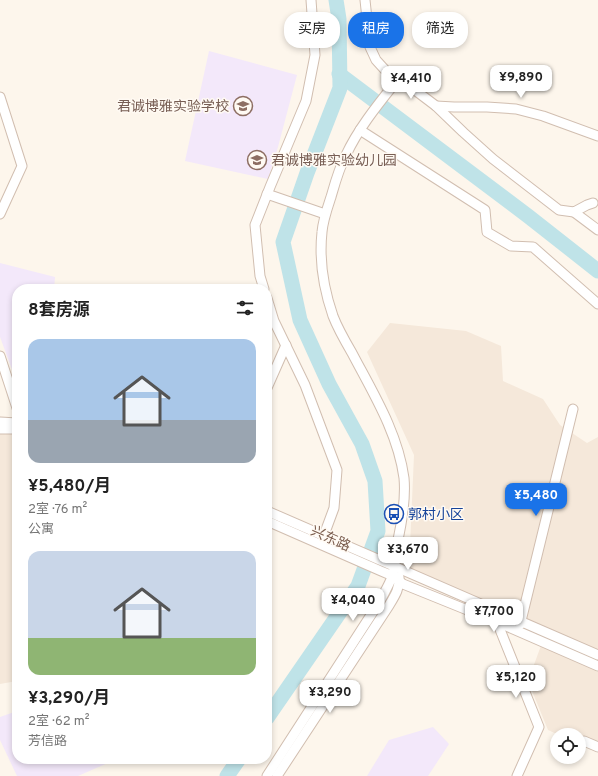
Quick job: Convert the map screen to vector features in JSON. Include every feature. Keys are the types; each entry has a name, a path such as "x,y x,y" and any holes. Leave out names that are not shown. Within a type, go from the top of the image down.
{"street":[{"path":"262,284 260,276 255,225 306,101 315,55 311,0"},
{"path":"365,0 368,40 376,60 386,71 399,78 436,106 488,154 559,210 574,212 598,230"},
{"path":"277,776 376,626 395,596 397,590 394,567 396,546 404,502 404,478 398,448 387,422 339,330 330,305 322,266 322,232 325,214 341,166 352,144 374,110 399,78"},
{"path":"0,97 22,166 0,214"},
{"path":"436,106 516,109 543,116 598,136"},
{"path":"360,130 485,210 487,232 511,246 533,247 598,304"},
{"path":"267,194 325,214"},
{"path":"574,212 593,203"},
{"path":"272,314 305,385 337,470 334,508 324,536"},
{"path":"272,377 286,345"},
{"path":"0,356 12,393"},
{"path":"517,631 521,621 573,409"},
{"path":"0,422 12,423"},
{"path":"0,429 12,429"},
{"name":"兴东路","path":"272,513 324,536 351,552"},
{"name":"兴东路","path":"272,523 351,552 382,566 396,579 422,592 598,666"},
{"name":"兴东路","path":"382,566 394,567 598,655"},
{"path":"267,776 371,614 396,579"},
{"path":"496,622 539,727 517,776"},
{"path":"586,742 598,747"}],"shaded area":[{"name":"君诚博雅实验学校","path":"209,51 297,75 268,179 185,161"},
{"path":"0,263 55,277 54,284 12,284 12,369 0,337"},
{"path":"390,323 466,331 501,346 503,381 543,399 560,425 587,443 598,437 598,751 586,746 586,728 550,728 550,731 548,730 528,681 546,632 409,569 414,455 367,352"},
{"path":"0,433 12,433 12,682 0,684"},
{"path":"12,713 12,764 106,764 78,776 17,776 0,740 0,717"},
{"path":"433,727 449,744 428,776 367,776 389,740"}],"waterway":[{"path":"272,711 358,586 378,531 375,481 362,444 329,384 300,320 283,242 307,173 340,88 339,19 336,0"},
{"path":"339,74 528,216 598,271"},
{"path":"227,776 235,764"}],"place":[{"name":"君诚博雅实验学校","path":"243,106"},
{"name":"君诚博雅实验幼儿园","path":"257,160"},
{"name":"郭村小区","path":"394,514"}]}
